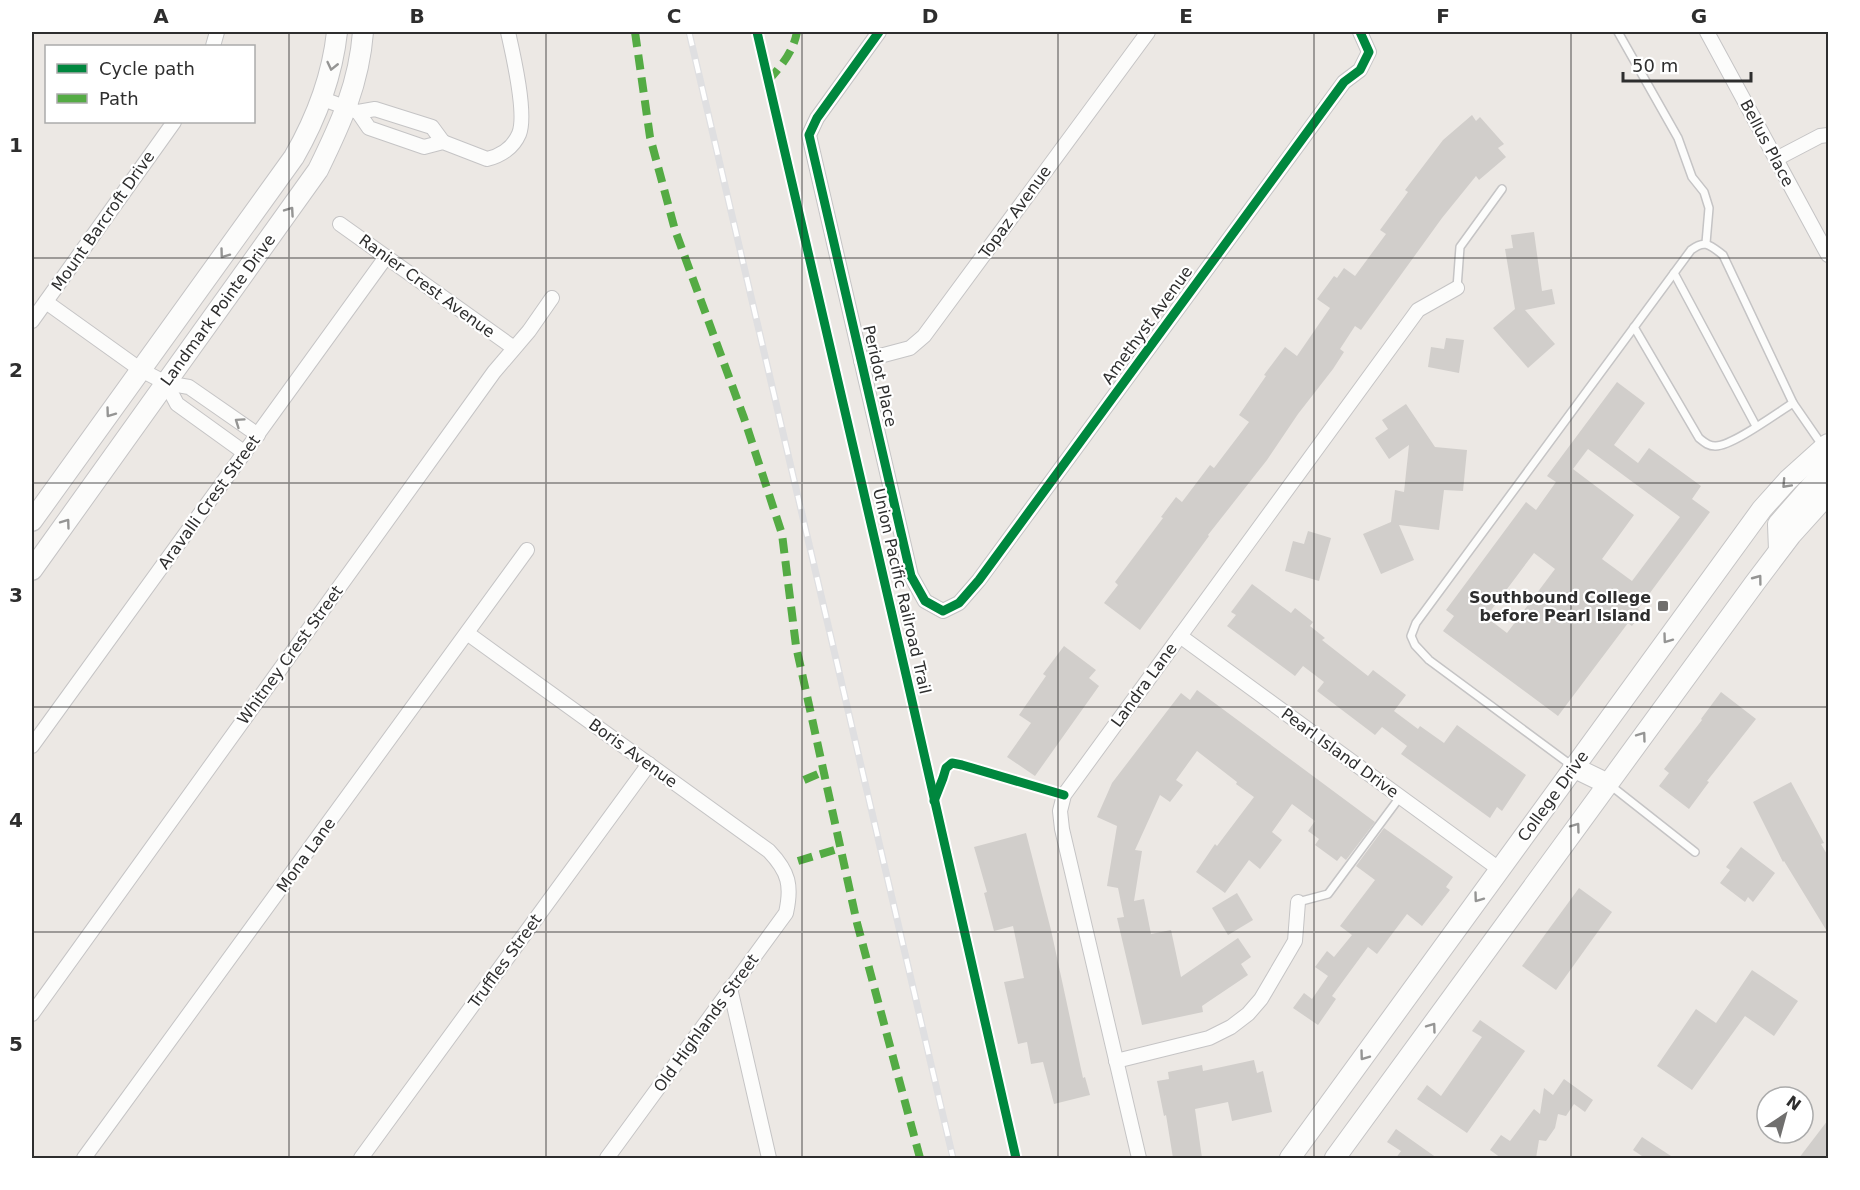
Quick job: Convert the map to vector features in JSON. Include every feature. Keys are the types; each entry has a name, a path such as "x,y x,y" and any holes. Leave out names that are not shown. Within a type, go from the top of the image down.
{"main road":[{"name":"Landmark Pointe Drive","path":"32,521 294,157 323,99 333,63 337,32"},
{"name":"Landmark Pointe Drive","path":"32,570 318,170 352,110 363,32"},
{"name":"College Drive","path":"1290,1158 1762,509 1788,480 1826,446"},
{"path":"1779,550 1778,524 1827,468 1826,446"},
{"path":"1335,1158 1779,550 1828,494"},
{"path":"1573,767 1608,784"}],"street":[{"path":"323,99 352,110 375,109 414,121 432,128 443,142 486,159 505,152 519,134 521,111 508,32"},
{"name":"Peridot Place","path":"879,32 817,118 809,135 911,576 925,601 943,611"},
{"name":"Topaz Avenue","path":"861,361 910,348 924,336 1148,32"},
{"name":"Amethyst Avenue","path":"943,611 959,603 979,580 1344,82 1360,70 1369,52 1360,32"},
{"name":"Bellus Place","path":"1707,32 1828,255"},
{"path":"352,110 369,128 424,147 443,142"},
{"name":"Mount Barcroft Drive","path":"32,321 173,123"},
{"path":"1776,159 1820,136 1828,135"},
{"name":"Ranier Crest Avenue","path":"340,224 514,348"},
{"name":"Aravalli Crest Street","path":"32,746 386,257"},
{"name":"Landra Lane","path":"1139,1158 1062,829 1060,811 1064,795 1418,310 1457,288"},
{"name":"Whitney Crest Street","path":"32,1014 487,382 552,298"},
{"path":"46,302 141,370 166,382 189,387 258,435"},
{"path":"166,382 177,404 245,453"},
{"name":"Mona Lane","path":"84,1158 526,550"},
{"name":"Boris Avenue","path":"467,633 769,851 781,864 789,882"},
{"name":"Pearl Island Drive","path":"1180,636 1499,869"},
{"name":"Truffles Street","path":"361,1158 649,764"},
{"name":"Old Highlands Street","path":"607,1158 786,914 790,897 789,882"},
{"path":"1116,1061 1209,1038 1231,1027 1248,1014 1261,999 1295,941 1298,902"},
{"path":"730,988 769,1158"}],"lane":[{"path":"1618,32 1678,138 1692,177 1704,192 1709,208 1706,243"},
{"path":"407,141 414,121"},
{"path":"1457,288 1460,247 1502,189"},
{"path":"1573,767 1429,660 1415,645 1411,636 1416,623 1691,250 1699,244 1706,243 1723,255 1793,403 1826,446"},
{"path":"1674,273 1756,426"},
{"path":"1634,327 1699,438 1707,445 1717,447 1729,443 1793,403"},
{"path":"207,426 219,408"},
{"path":"1608,784 1695,852"},
{"path":"1298,902 1328,894 1400,797"}],"building":[{"path":"1472,115 1476,121 1480,117 1504,144 1498,148 1506,157 1479,180 1476,176 1442,218 1361,330 1355,326 1340,349 1344,352 1333,369 1298,414 1267,460 1208,535 1140,630 1104,603 1118,585 1115,582 1176,497 1182,502 1210,465 1214,468 1249,422 1239,415 1285,347 1297,356 1330,308 1317,299 1334,276 1337,278 1344,268 1355,276 1386,234 1380,230 1408,192 1405,190 1443,140"},
{"path":"1534,232 1542,291 1552,289 1555,304 1525,310 1555,344 1528,368 1493,328 1515,309 1505,249 1513,248 1511,235"},
{"path":"1446,338 1464,340 1459,373 1428,367 1431,347 1444,349"},
{"path":"1617,382 1645,403 1614,445 1638,463 1649,448 1701,486 1692,499 1710,512 1638,609 1642,612 1632,626 1628,623 1558,716 1443,631 1454,616 1446,610 1526,502 1536,510 1556,482 1547,476","holes":["1588,449 1680,517 1632,581 1602,559 1634,515 1573,469","1534,553 1555,569 1507,633 1486,617"]},
{"path":"1406,404 1435,447 1467,450 1463,491 1444,490 1439,530 1399,525 1414,560 1381,574 1363,534 1391,522 1395,490 1404,492 1409,445 1389,459 1375,438 1388,429 1382,420"},
{"path":"1308,531 1331,538 1319,581 1285,571 1293,541 1304,544"},
{"path":"1252,584 1291,613 1295,608 1313,622 1310,626 1325,638 1322,640 1368,676 1373,670 1406,695 1394,711 1418,729 1420,726 1444,743 1457,725 1526,775 1502,811 1497,807 1490,818 1401,754 1407,746 1382,727 1375,735 1317,691 1324,682 1303,666 1295,676 1227,626 1236,615 1231,612"},
{"path":"1064,646 1096,670 1089,678 1099,686 1035,776 1007,757 1031,723 1019,715 1046,676 1043,674"},
{"path":"1197,690 1375,822 1346,860 1341,856 1337,861 1315,845 1319,839 1308,831 1315,821 1292,804 1272,832 1282,840 1260,869 1249,860 1225,893 1196,872 1215,844 1217,846 1254,797 1197,751 1176,780 1183,785 1170,802 1160,795 1135,850 1142,851 1134,901 1144,899 1151,934 1171,930 1181,977 1238,938 1251,957 1241,964 1248,975 1202,1006 1203,1012 1142,1025 1117,918 1124,917 1118,888 1107,886 1117,826 1097,817 1112,783 1181,693 1190,700"},
{"path":"1721,692 1756,719 1707,781 1709,782 1689,809 1659,786 1669,773 1664,769"},
{"path":"1791,782 1824,843 1821,844 1828,856 1828,933 1783,862 1753,802"},
{"path":"1384,828 1453,877 1446,887 1450,890 1422,926 1407,914 1377,954 1368,947 1332,996 1336,999 1318,1025 1293,1008 1304,993 1312,999 1328,976 1315,967 1327,951 1334,957 1352,935 1340,926 1375,880 1356,866"},
{"path":"1026,833 1051,930 1083,1078 1085,1077 1090,1095 1054,1104 1043,1062 1031,1064 1027,1042 1018,1044 1004,982 1024,978 1013,926 994,931 984,893 987,892 974,847"},
{"path":"1741,847 1775,873 1753,902 1748,897 1745,902 1720,883 1730,870 1726,867"},
{"path":"1579,888 1612,912 1556,990 1522,966"},
{"path":"1237,893 1253,920 1228,935 1212,908"},
{"path":"1752,970 1798,1001 1774,1036 1745,1016 1692,1090 1657,1066 1696,1009 1716,1023"},
{"path":"1480,1020 1525,1051 1467,1133 1417,1099 1427,1085 1441,1096 1482,1037 1472,1031"},
{"path":"1254,1060 1257,1073 1263,1071 1272,1112 1232,1121 1228,1102 1195,1109 1202,1158 1173,1158 1166,1115 1164,1116 1157,1081 1169,1079 1168,1072 1202,1065 1203,1071"},
{"path":"1564,1079 1593,1100 1585,1112 1574,1104 1566,1116 1558,1114 1555,1128 1546,1141 1539,1140 1536,1158 1501,1158 1490,1150 1501,1135 1510,1141 1534,1109 1540,1114 1544,1088 1553,1095"},
{"path":"1828,1120 1828,1158 1799,1158 1809,1145 1815,1145 1815,1137"},
{"path":"1396,1129 1437,1158 1396,1158 1401,1151 1387,1142"},
{"path":"1642,1137 1674,1158 1645,1158 1633,1150"}],"railway":[{"path":"689,32 953,1158"}],"marked path":[{"path":"635,32 650,137 675,230 744,418 782,534 796,646 857,923 920,1158"},
{"path":"768,81 790,52 797,32"},
{"path":"804,780 825,771"},
{"path":"798,861 841,848"}],"cycle path":[{"name":"Union Pacific Railroad Trail","path":"757,32 1016,1158"},
{"name":"Union Pacific Railroad Trail","path":"879,32 817,118 809,135 911,576 925,601 943,611 959,603 979,580 1344,82 1360,70 1369,52 1360,32"},
{"path":"934,801 946,768 952,763 1064,795"}],"place":[{"name":"Southbound College before Pearl Island","path":"1663,606"}]}
